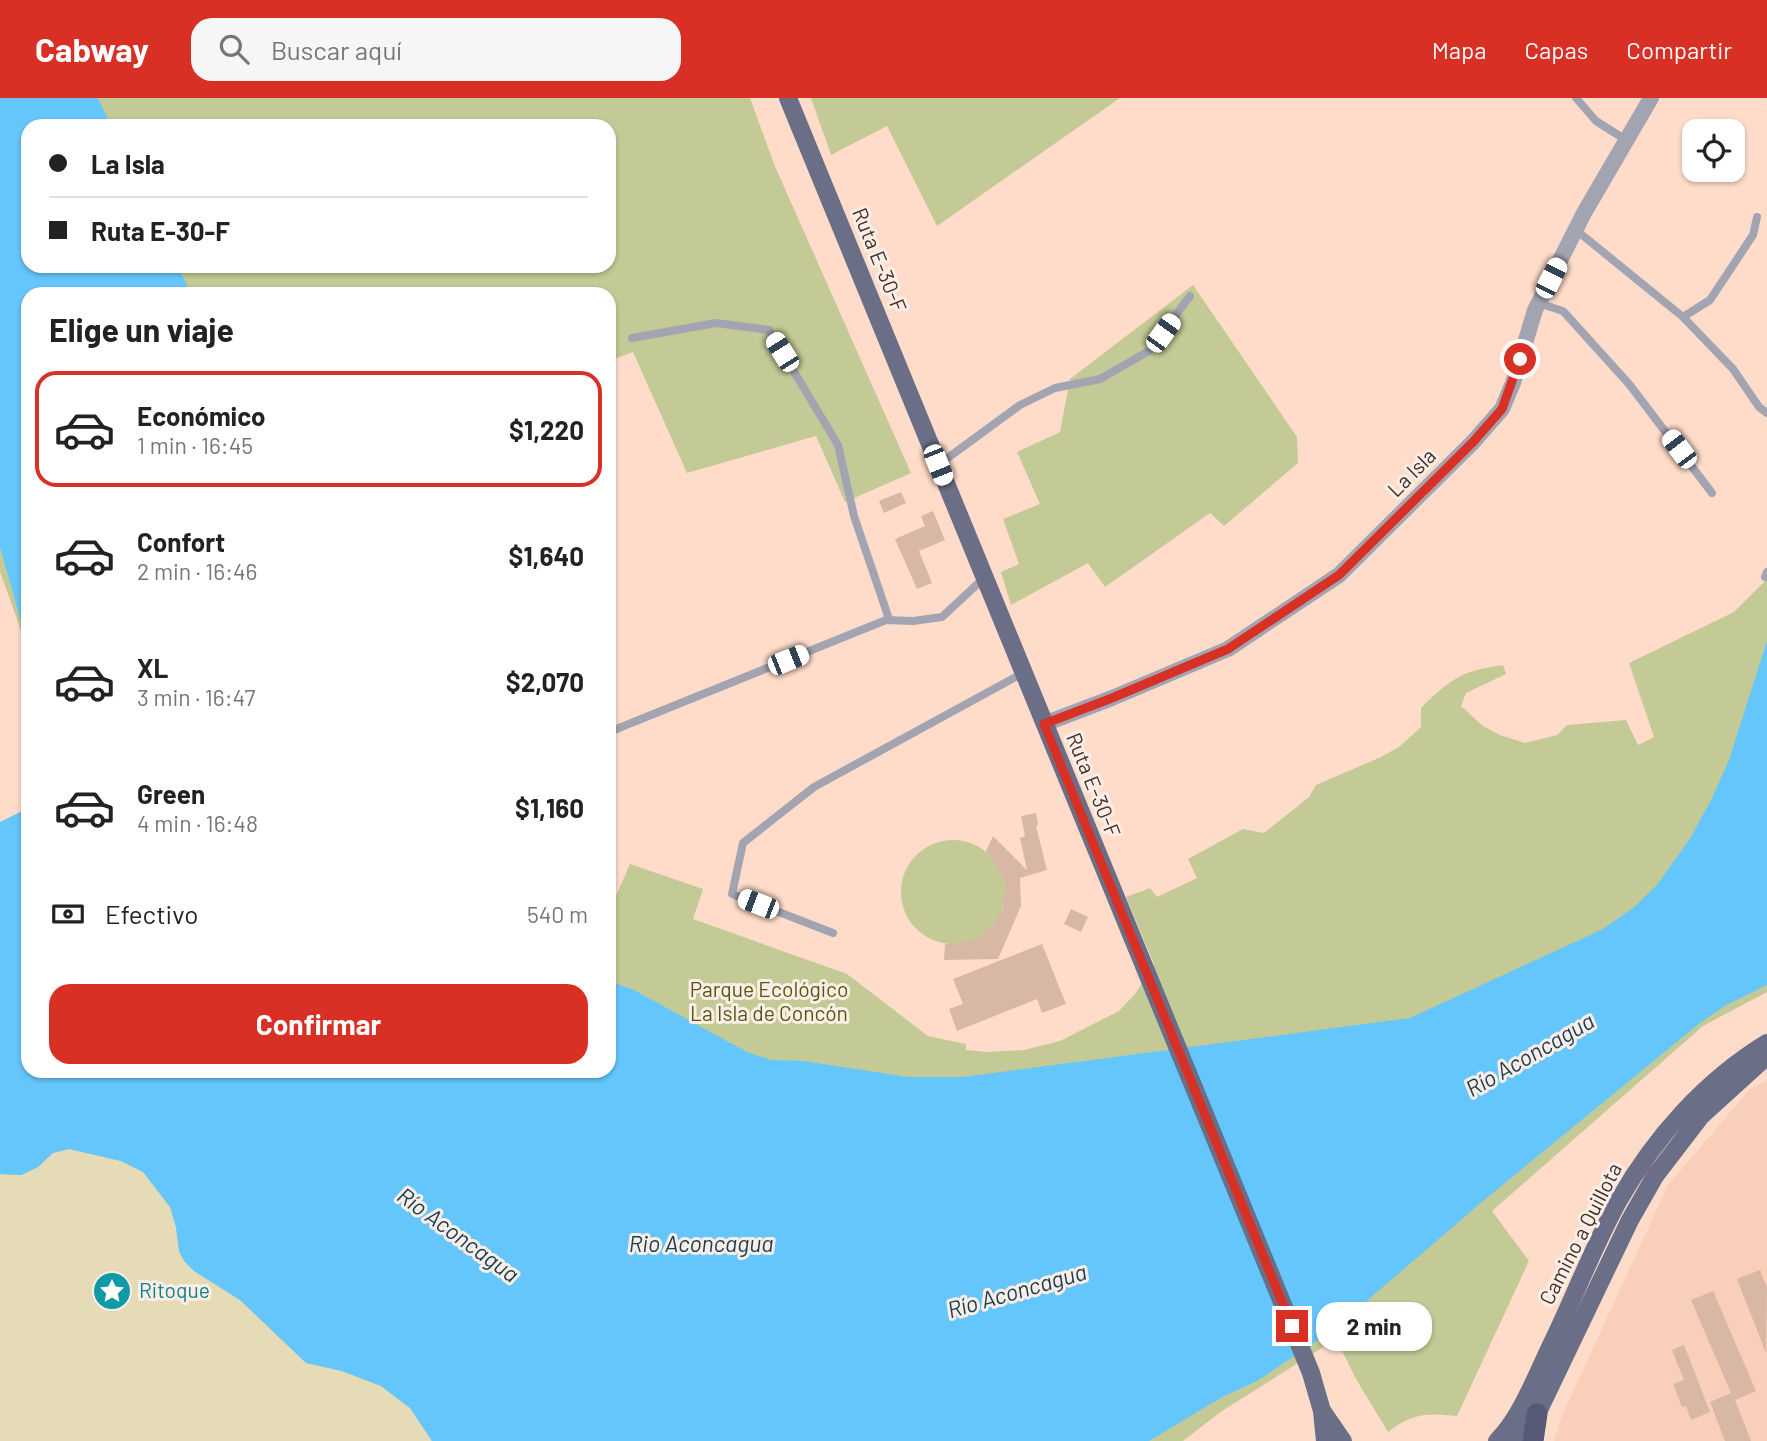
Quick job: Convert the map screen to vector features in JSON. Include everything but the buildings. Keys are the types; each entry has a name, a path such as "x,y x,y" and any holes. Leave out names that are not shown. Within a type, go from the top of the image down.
{"highway":[{"path":"1533,1441 1537,1414"}],"main road":[{"name":"Ruta E-30-F","path":"788,98 1311,1373 1322,1411 1325,1441"},
{"name":"Camino a Quillota","path":"1497,1441 1533,1383 1606,1226 1640,1167 1668,1129 1705,1089 1746,1056 1767,1044"},
{"name":"Camino a Quillota","path":"1518,1441 1537,1414 1630,1220 1655,1176 1701,1116 1767,1056"},
{"name":"Ruta E-30-F","path":"1322,1411 1343,1441"}],"street":[{"name":"La Isla","path":"1044,724 1228,649 1339,575 1473,442 1502,409 1538,303 1651,98"}],"lane":[{"path":"1576,98 1596,121 1626,141"},
{"path":"1683,317 1710,300 1753,235 1757,217"},
{"path":"1576,230 1683,317 1733,369 1759,407 1767,414"},
{"path":"938,465 1020,405 1055,387 1100,379 1149,351 1190,296"},
{"path":"1538,303 1563,311 1629,384 1713,493"},
{"path":"632,338 716,323 769,330 838,444 854,516 889,619"},
{"path":"616,729 889,619 913,621 942,617 984,578"},
{"path":"833,933 733,894 743,843 814,787 1023,673"}],"shaded area":[{"path":"1767,1080 1767,1441 1554,1441 1561,1418 1668,1185 1750,1089"}],"green space":[{"path":"0,98 750,98 774,164 911,473 845,502 816,436 687,473 633,352 616,358 616,287 21,287 21,630 0,572"},
{"path":"811,98 1120,98 937,226 887,126 831,155"},
{"path":"1193,285 1297,437 1298,463 1224,526 1210,513 1105,587 1088,563 1011,605 1001,572 1019,564 1003,519 1040,504 1017,452 1060,432 1070,379"},
{"name":"Rio Aconcagua","path":"1767,579 1767,992 1703,1026 1492,1211 1529,1261 1457,1416 1420,1416 1405,1421 1388,1432 1336,1339 1222,1411 1183,1441 241,1441 0,1207 0,825 21,1010 21,1078 616,1078 616,896 630,864 703,889 693,919 847,974 928,1036 966,1044 966,1050 1024,1050 1060,1041 1119,1011 1135,994 1154,964 1126,897 1150,888 1157,897 1197,878 1188,859 1243,829 1264,833 1309,797 1316,785 1399,747 1421,727 1421,708 1457,678 1477,670 1503,665 1506,674 1466,693 1461,706 1483,726 1500,735 1525,743 1557,735 1567,725 1626,720 1638,745 1654,737 1629,663 1734,612"},
{"path":"953,840 973,844 990,855 1001,872 1005,892 1001,912 990,929 973,940 953,944 933,940 916,929 905,912 901,892 905,872 916,855 933,844"}],"sand":[{"name":"Ritoque","path":"69,1149 121,1161 144,1172 170,1207 179,1251 194,1271 240,1300 306,1363 342,1371 381,1386 410,1408 432,1441 0,1441 0,1174 21,1175 38,1167 53,1153"}],"water":[{"path":"0,98 98,98 108,119 21,119 21,273 181,273 188,287 21,287 21,621 0,547"},
{"name":"Rio Aconcagua","path":"1767,641 1767,985 1726,1005 1700,1023 1483,1201 1333,1330 1257,1381 1222,1397 1149,1441 432,1441 410,1408 381,1386 342,1371 306,1363 240,1300 194,1271 179,1251 170,1207 143,1172 121,1161 69,1149 53,1153 38,1167 21,1175 0,1174 0,822 21,812 21,1078 616,1078 616,983 632,989 747,1052 771,1060 803,1061 908,1077 963,1077 1410,1018 1601,930 1632,909 1657,885 1691,837 1729,760"}],"place":[{"name":"Ritoque","path":"112,1291"}],"route":[{"path":"1292,1326 1044,724 1228,649 1339,575 1473,442 1502,409 1520,359"}],"park label":[{"name":"Parque Ecológico La Isla de Concón","path":"769,1002"}],"water label":[{"name":"Río Aconcagua","path":"1530,1055"},
{"name":"Río Aconcagua","path":"458,1235"},
{"name":"Río Aconcagua","path":"1017,1291"}]}
